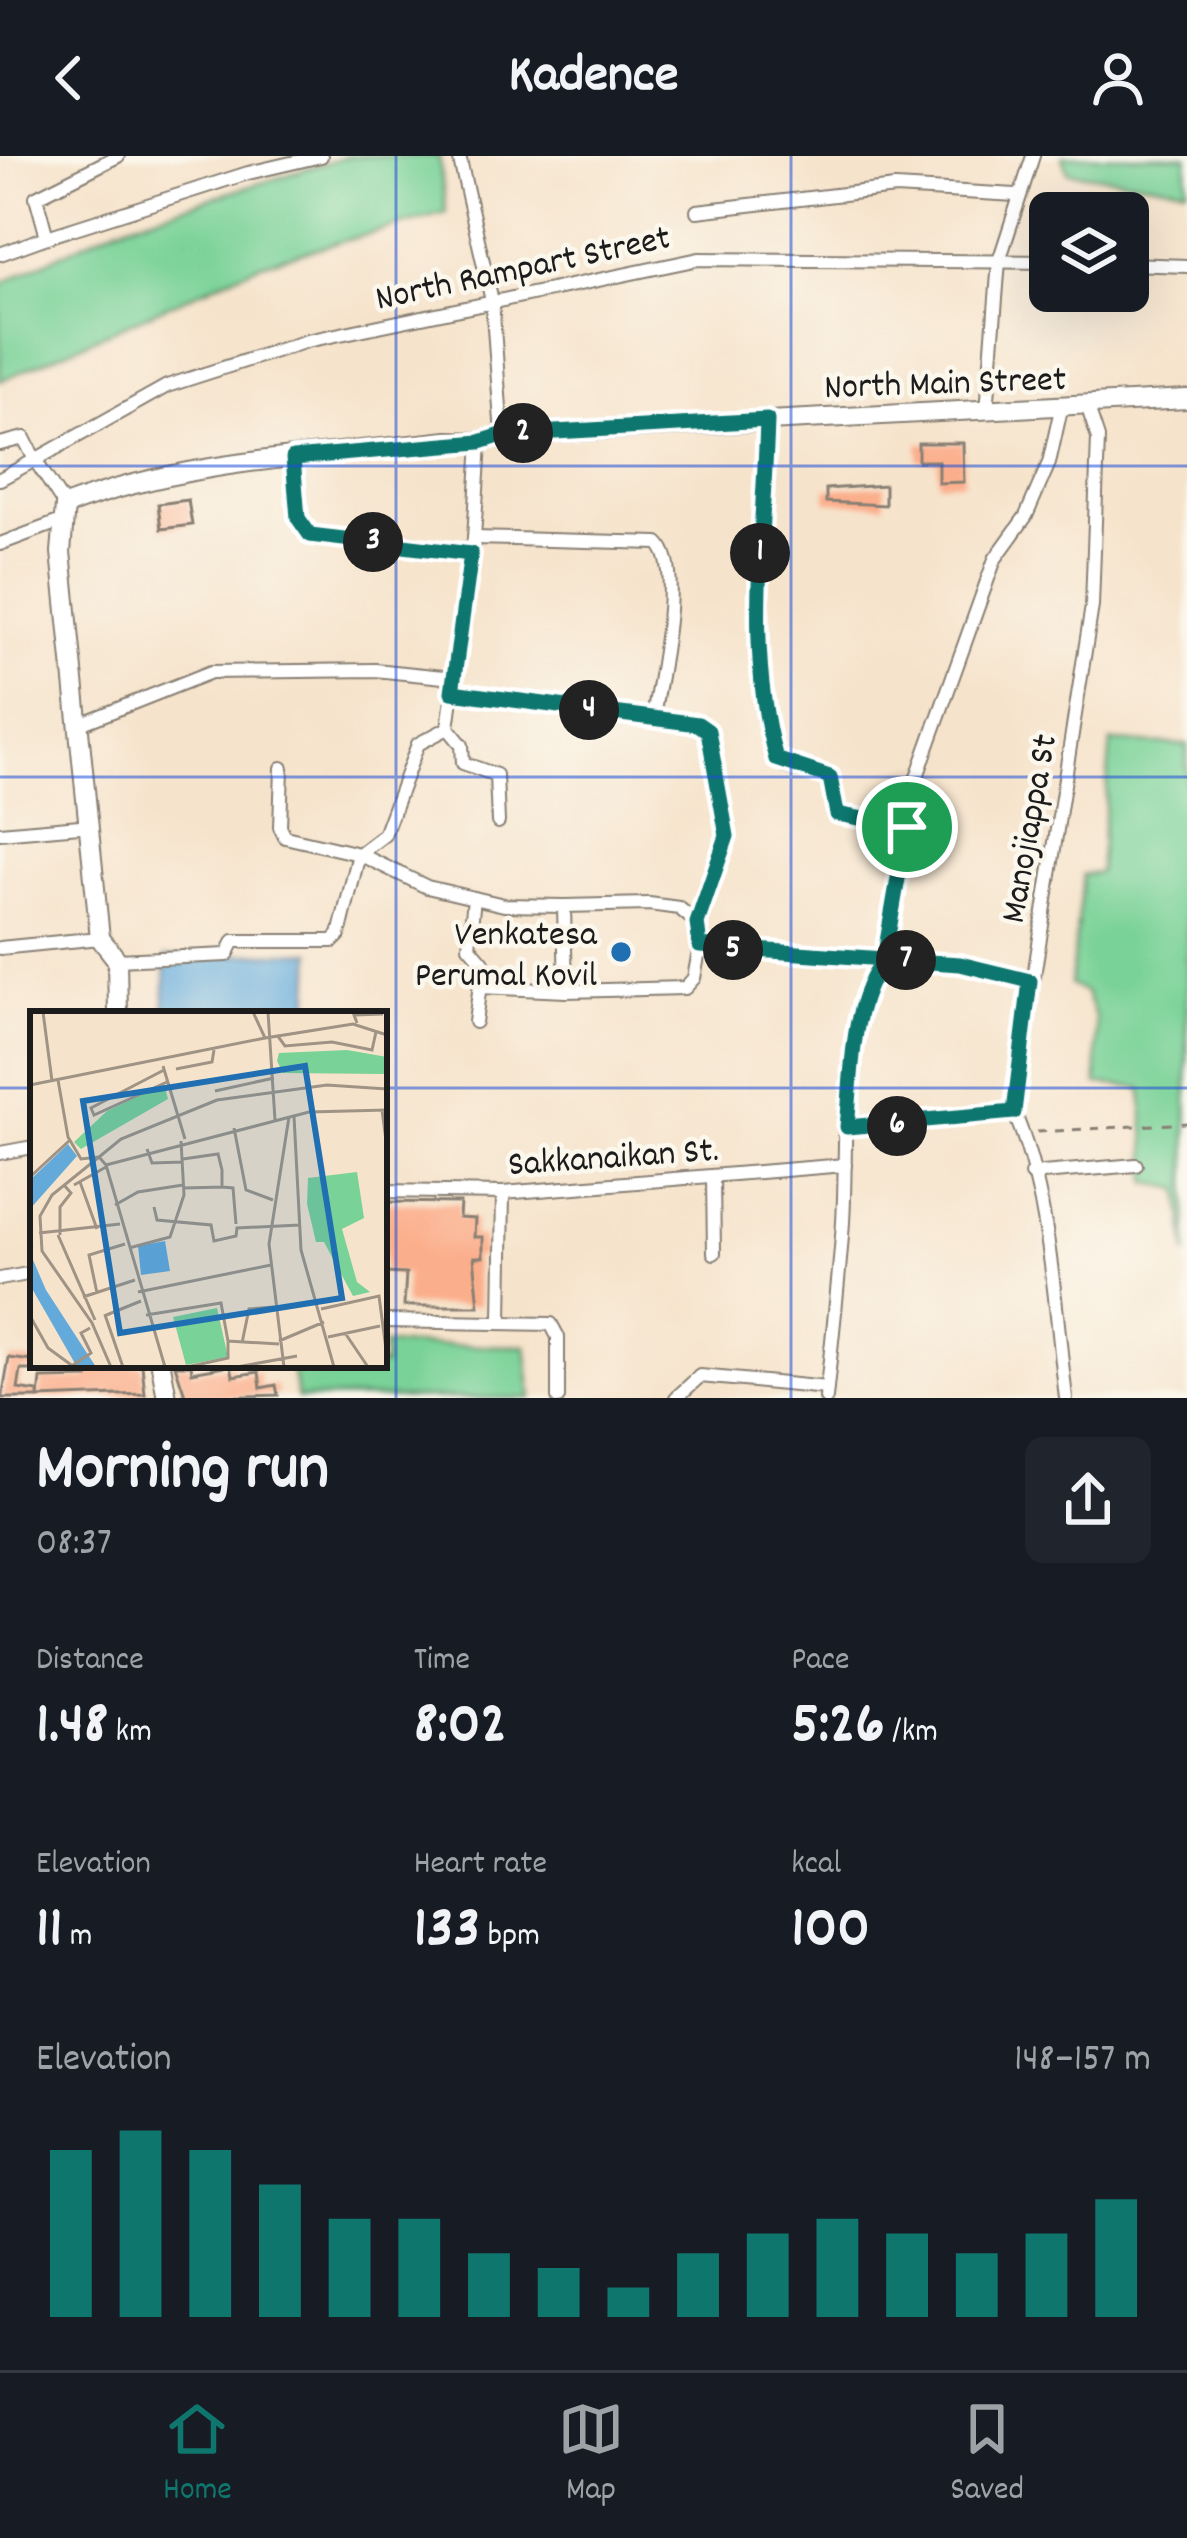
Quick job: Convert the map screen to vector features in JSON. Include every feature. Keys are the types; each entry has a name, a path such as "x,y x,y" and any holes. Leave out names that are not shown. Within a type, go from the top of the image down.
{"street":[{"path":"47,237 36,197 118,156"},
{"path":"245,156 248,173"},
{"path":"0,254 248,173 321,156"},
{"path":"459,156 492,301 502,435"},
{"path":"987,411 998,260 1016,195 1033,156"},
{"path":"697,211 895,188 1016,195"},
{"name":"North Rampart Street","path":"0,478 166,386 307,341 492,301 700,260 1029,261"},
{"path":"1149,265 1187,266"},
{"name":"North Main Street","path":"64,513 115,486 293,458 480,442 502,435 1088,408 1187,399"},
{"name":"Manojiappa St","path":"1014,1112 1030,981 1092,606 1098,438 1088,408"},
{"path":"676,1398 700,1376 827,1393 850,1056 874,973 884,959 914,785 995,559 1026,516 1049,463 1061,409"},
{"path":"767,420 764,526 756,579 763,694 776,759 830,777 837,814 907,827"},
{"path":"0,444 24,438 64,513 62,552 100,938 117,960 118,1011"},
{"path":"480,442 474,538 448,728 461,745 463,764 496,775 498,822"},
{"path":"293,458 298,518 310,535 471,554"},
{"path":"0,544 64,513"},
{"path":"474,538 658,543 666,551 671,566 653,718"},
{"path":"80,724 211,672 375,670 698,724 708,731 727,836 697,923 700,946 694,978 685,988 566,992 479,987"},
{"path":"117,960 226,955 234,941 333,941 339,935 359,854 384,835 418,744 448,728"},
{"path":"282,768 280,826 285,837 359,854 427,886 504,905 649,904 679,908 697,923"},
{"path":"0,833 91,825"},
{"path":"474,898 469,943 482,959 475,1022"},
{"path":"564,906 566,992"},
{"path":"0,948 100,938"},
{"path":"700,946 960,964 1030,981"},
{"path":"847,1133 1014,1112 1031,1174 1066,1398"},
{"path":"0,1153 30,1148"},
{"name":"Sakkanaikan St.","path":"387,1191 503,1193 845,1165"},
{"path":"1031,1174 1136,1165"},
{"path":"713,1177 714,1253"},
{"path":"501,1321 503,1193"},
{"path":"0,1279 30,1274"},
{"path":"387,1321 545,1322 556,1330 558,1398"},
{"path":"162,1368 167,1398"}],"path":[{"path":"1023,1133 1187,1124"}],"green space":[{"path":"349,156 439,156 446,213 263,263 0,381 0,284 117,227"},
{"path":"1062,156 1187,156 1187,188 1068,172"},
{"path":"1111,742 1187,745 1187,1256 1180,1189 1149,1183 1142,1088 1097,1084 1096,1019 1086,993 1070,985 1083,875 1099,872"},
{"path":"387,1345 526,1346 532,1398 297,1398 292,1368 387,1368"}],"water":[{"path":"312,952 309,1011 164,1011 166,957"}],"building":[{"path":"918,443 963,443 964,482 938,483 938,461 918,461"},
{"path":"885,485 885,505 826,502 826,489"},
{"path":"188,500 192,525 161,529 158,504"},
{"path":"387,1202 460,1203 459,1218 475,1219 474,1237 483,1237 483,1257 474,1257 479,1306 404,1306 406,1274 387,1273"},
{"path":"9,1358 30,1361 33,1370 21,1370 18,1389 38,1392 38,1398 2,1398"},
{"path":"86,1368 142,1368 145,1394 39,1398 41,1379 88,1378"},
{"path":"176,1368 191,1368 192,1372 232,1368 233,1376 259,1372 261,1388 276,1385 278,1395 186,1398"}],"place":[{"name":"Venkatesa Perumal Kovil","path":"621,952"}],"route":[{"path":"907,827 837,814 830,777 785,766 776,759 763,694 756,579 764,526 767,420 502,435 480,442 448,441 293,458 298,518 310,535 471,554 452,692 698,724 708,731 727,836 697,923 700,946 773,955 884,959 874,973 850,1056 847,1127 1014,1112 1030,981 960,964 884,959 907,827"}]}
